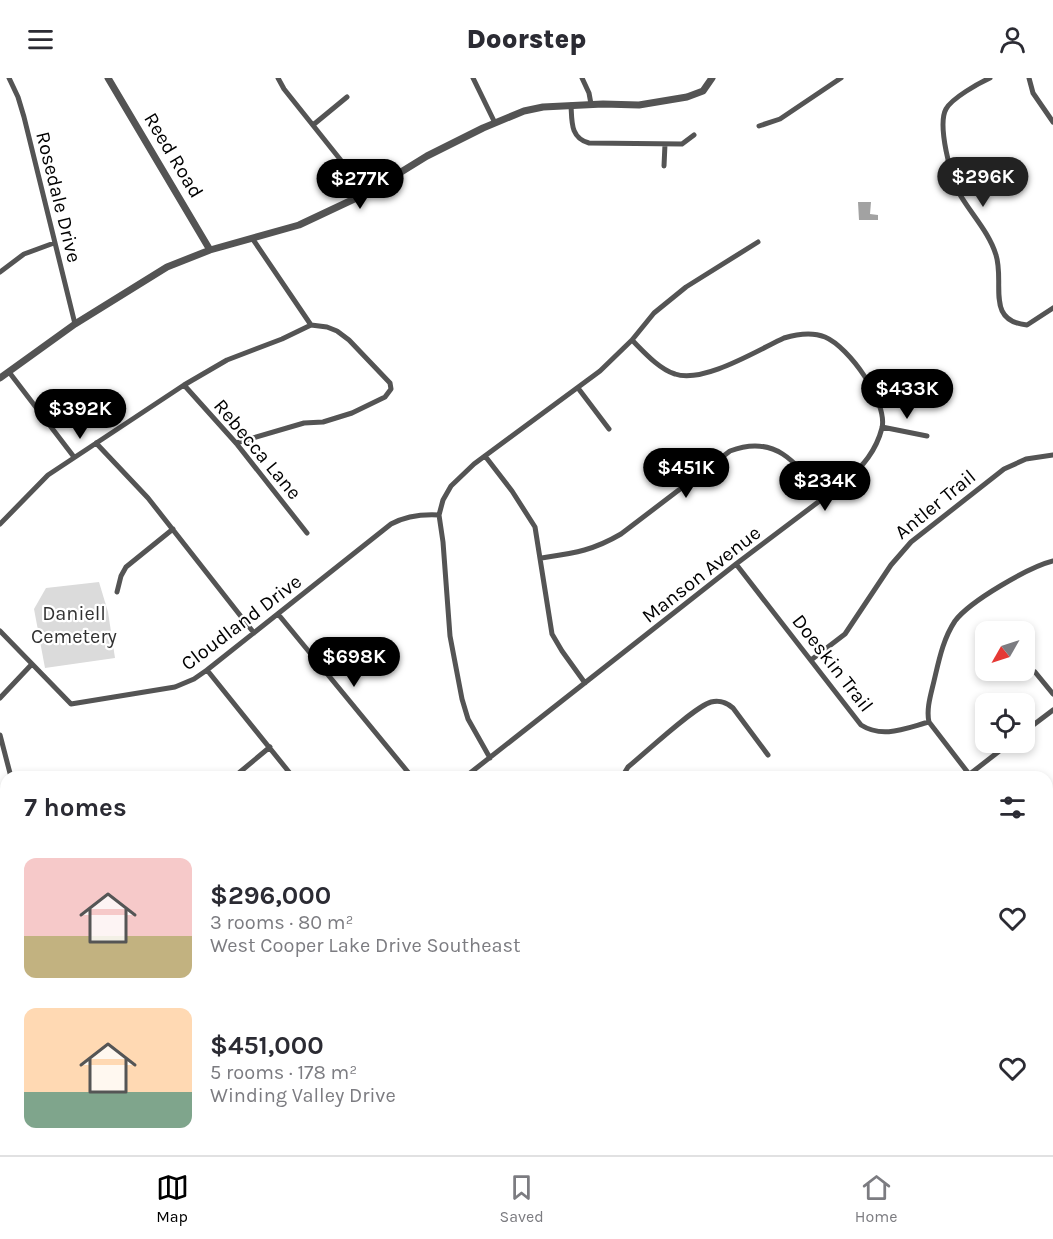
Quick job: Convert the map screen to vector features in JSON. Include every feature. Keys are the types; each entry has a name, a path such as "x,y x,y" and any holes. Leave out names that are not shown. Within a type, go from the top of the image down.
{"street":[{"name":"Rosedale Drive","path":"9,78 24,117 75,324"},
{"name":"Reed Road","path":"108,78 210,250"},
{"path":"278,78 284,89 367,193"},
{"path":"472,78 495,123"},
{"path":"582,78 591,104"},
{"path":"0,378 75,324 168,267 210,250 298,225 367,193 427,156 495,123 524,111 571,105 639,105 687,97 703,91 712,78"},
{"path":"826,78 831,85"},
{"path":"759,126 780,119 842,78"},
{"path":"990,78 957,98 948,105 944,112 942,119 952,174 959,192 992,243 997,257 999,304 1005,316 1011,321 1027,325 1053,309"},
{"path":"1029,78 1033,93 1053,122"},
{"path":"313,125 347,97"},
{"path":"571,105 573,130 583,141 682,144 694,135"},
{"path":"664,166 665,144"},
{"path":"252,238 311,325"},
{"path":"490,758 468,719 450,636 439,515 443,500 451,486 485,456 600,371 632,340 654,313 686,287 758,242"},
{"path":"0,272 24,254 54,243"},
{"path":"0,524 48,475 184,385 228,360 311,325 337,331 349,340 390,383 391,390 385,397 350,414 323,422 304,423 236,443"},
{"path":"632,340 665,369 676,375 698,376 715,371 784,338 797,335 823,336 836,343 867,381 880,406 882,427 927,436"},
{"path":"9,372 74,456"},
{"name":"Rebecca Lane","path":"184,385 236,443 307,533"},
{"path":"578,388 609,429"},
{"name":"Manson Avenue","path":"473,771 736,564 824,499 862,467 872,454 882,427"},
{"path":"96,443 148,498 254,633"},
{"path":"541,558 585,551 606,543 730,451 744,446 761,445 790,457 804,471 824,499"},
{"name":"Antler Trail","path":"811,660 845,634 891,565 911,542 1004,469 1026,459 1053,455"},
{"path":"485,456 535,527 552,634 585,683"},
{"name":"Cloudland Drive","path":"0,631 71,704 175,687 194,679 207,670 391,524 404,518 425,514 439,515"},
{"path":"117,592 126,567 173,529"},
{"path":"963,771 929,722 929,703 941,650 956,619 966,609 1019,575 1053,561"},
{"name":"Doeskin Trail","path":"736,564 861,725 867,729 885,733 929,722"},
{"path":"278,614 407,771"},
{"path":"0,698 32,664"},
{"path":"207,670 288,771"},
{"path":"1035,672 1053,694"},
{"path":"626,771 693,714 711,702 726,702 733,708 768,755"},
{"path":"1035,724 1053,710"},
{"path":"0,735 1,748 9,771"},
{"path":"241,771 270,747"},
{"path":"973,771 997,753"}],"green space":[{"name":"Daniell Cemetery","path":"99,582 108,612 115,658 45,668 34,609 46,588"}],"shaded area":[{"path":"858,202 871,202 870,214 878,215 878,220 859,220"}]}
